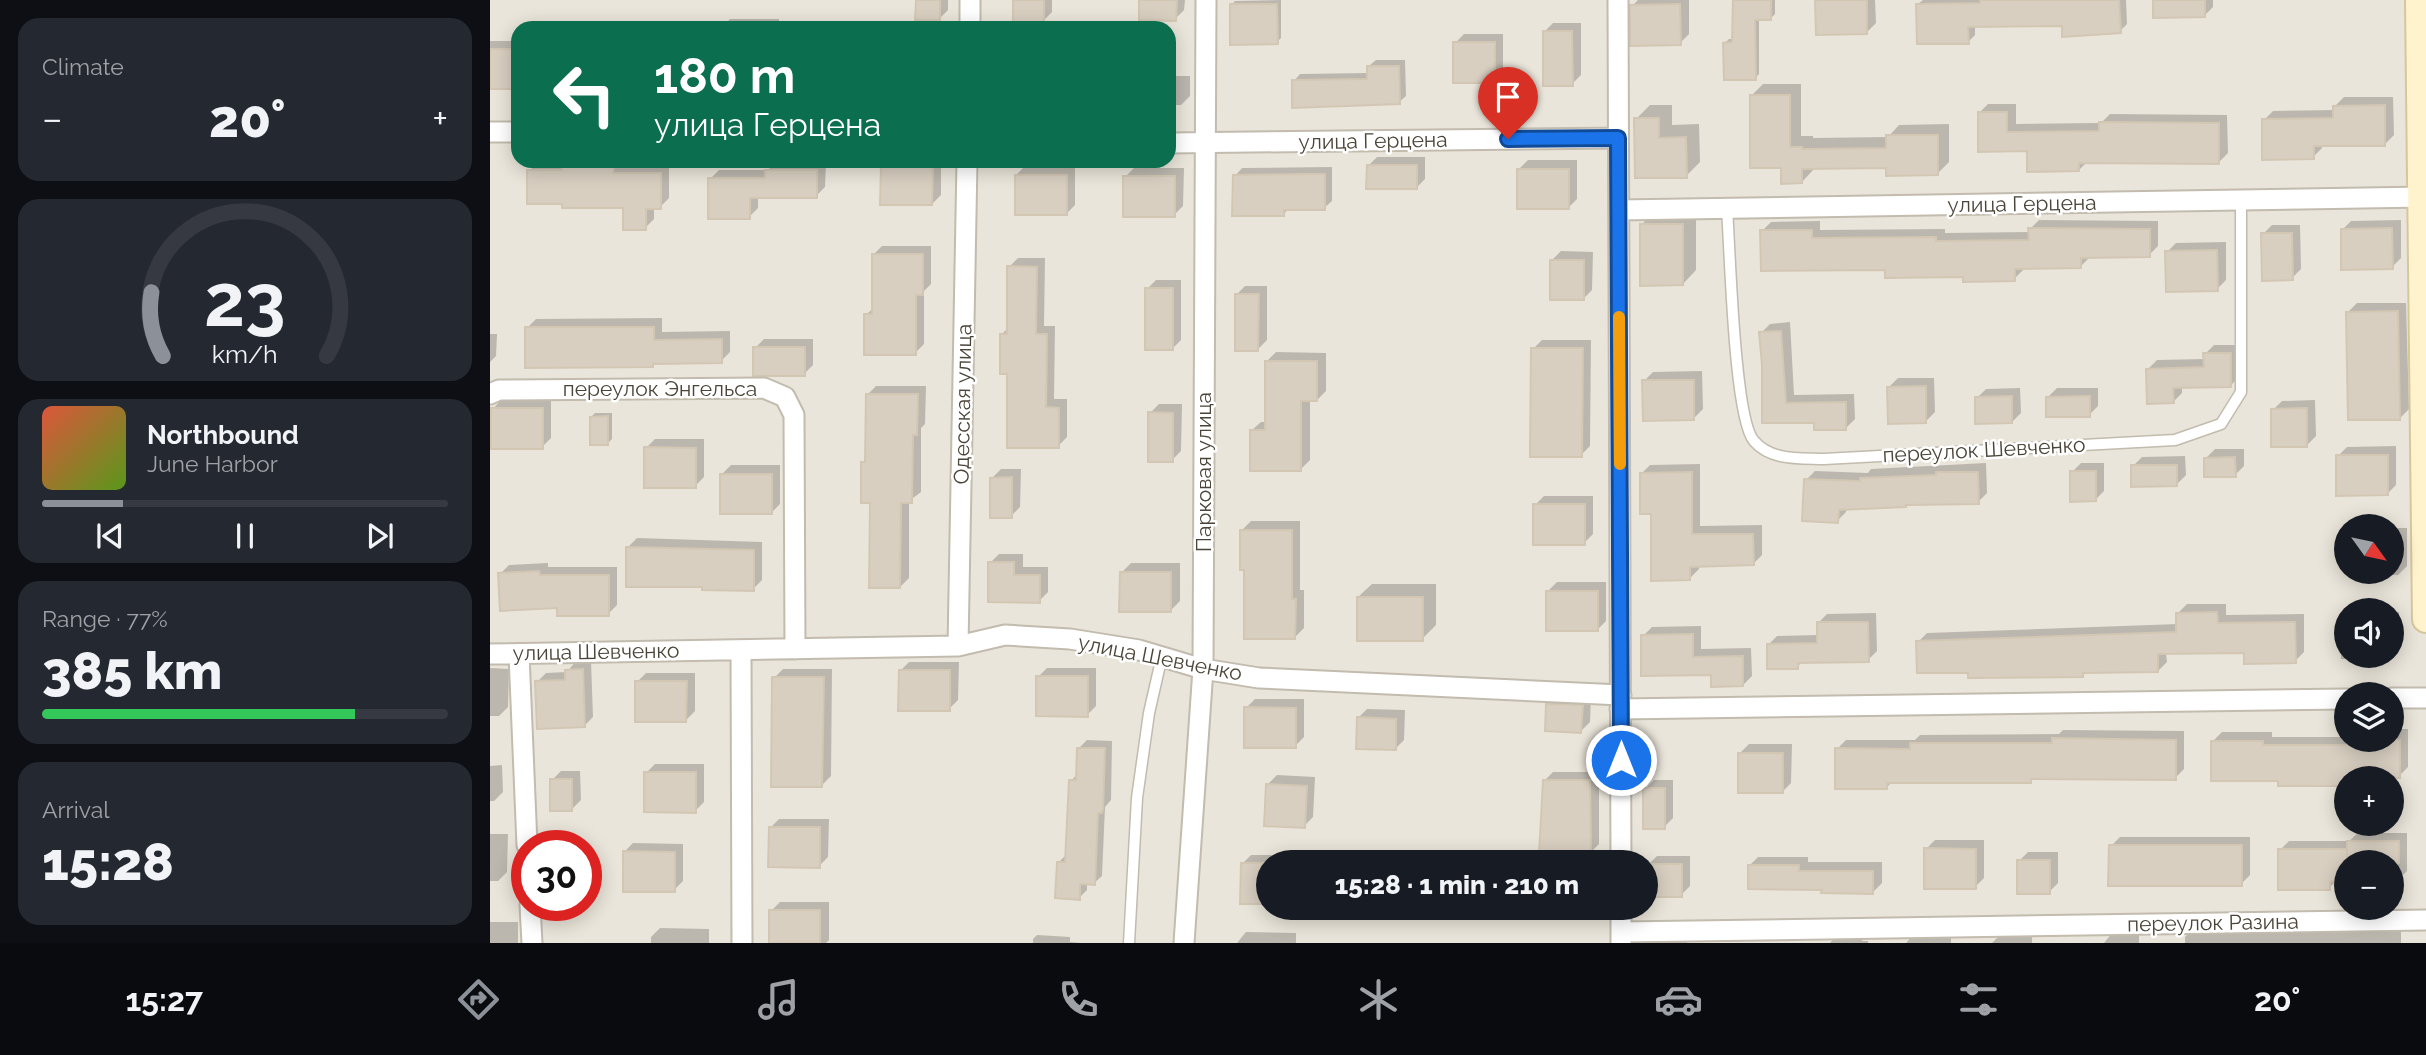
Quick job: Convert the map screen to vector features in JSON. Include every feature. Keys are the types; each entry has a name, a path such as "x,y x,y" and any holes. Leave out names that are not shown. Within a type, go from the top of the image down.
{"street":[{"path":"970,0 970,21"},
{"name":"Парковая улица","path":"1184,943 1203,670 1206,0"},
{"path":"1618,0 1621,850"},
{"path":"2419,0 2426,619"},
{"path":"490,132 511,132"},
{"name":"улица Герцена","path":"1176,143 1618,138"},
{"name":"Одесская улица","path":"958,646 968,168"},
{"name":"улица Герцена","path":"1619,210 2423,197"},
{"name":"переулок Энгельса","path":"490,394 499,390 764,388 785,397 794,415 795,649"},
{"name":"улица Шевченко","path":"490,654 958,646 1004,635 1070,639 1162,656 1203,670 1259,678 1621,702 2334,699"},
{"path":"741,650 742,943"},
{"path":"519,654 526,830"},
{"path":"2404,698 2426,698"},
{"name":"переулок Разина","path":"1621,937 2426,920"},
{"path":"531,921 532,943"}],"lane":[{"name":"переулок Шевченко","path":"1727,209 1739,382 1745,422 1754,441 1776,457 1824,459 2175,440 2221,424 2241,392 2241,200"},
{"path":"1129,943 1137,797 1149,713 1162,656"}],"shaded area":[{"path":"490,0 2426,0 2426,943 490,943"}],"building":[{"path":"916,0 940,0 940,20 915,20"},
{"path":"1013,0 1044,0 1044,21 1013,21"},
{"path":"1139,0 1177,0 1176,21 1139,20"},
{"path":"1733,0 1771,0 1771,20 1755,20 1756,80 1724,80 1723,43 1732,42"},
{"path":"1815,0 1867,0 1867,34 1816,35"},
{"path":"1980,0 2119,0 2121,33 2062,37 2062,26 1968,27 1969,44 1917,44 1916,4 1980,3"},
{"path":"2153,0 2205,0 2205,17 2153,18"},
{"path":"1230,4 1277,4 1278,44 1230,45"},
{"path":"1680,4 1681,45 1630,46 1630,5"},
{"path":"1543,31 1572,31 1573,86 1543,86"},
{"path":"1453,42 1495,42 1495,83 1453,83"},
{"path":"490,49 511,49 511,89 490,89"},
{"path":"1367,66 1399,66 1400,104 1292,108 1292,80 1367,79"},
{"path":"1750,95 1790,95 1790,147 1886,148 1886,135 1938,135 1938,175 1886,176 1886,168 1802,169 1802,183 1781,184 1781,168 1750,168"},
{"path":"2385,105 2385,146 2314,146 2314,159 2262,160 2262,119 2333,118 2333,106"},
{"path":"1978,112 2007,112 2007,132 2099,131 2099,122 2219,123 2219,164 2079,163 2079,171 2027,172 2027,151 1978,152"},
{"path":"1634,118 1659,118 1659,138 1686,137 1687,178 1635,178"},
{"path":"1367,165 1417,165 1417,189 1366,189"},
{"path":"614,168 613,173 661,173 661,209 646,209 646,230 623,230 623,208 562,208 562,204 527,204 527,170"},
{"path":"881,168 933,168 932,205 880,205"},
{"path":"1517,169 1569,169 1569,209 1517,209"},
{"path":"765,170 817,170 817,198 750,198 750,219 708,219 708,178 765,178"},
{"path":"1325,174 1325,210 1284,210 1284,216 1232,216 1233,175"},
{"path":"1015,175 1067,175 1067,215 1015,215"},
{"path":"1123,176 1175,176 1175,217 1123,217"},
{"path":"1640,224 1683,224 1683,285 1640,286"},
{"path":"2028,228 2150,229 2150,257 2081,258 2081,268 2015,269 2015,281 1963,282 1963,277 1885,278 1885,270 1761,271 1760,230 1812,230 1812,238 1936,237 1936,241 2029,240"},
{"path":"2392,228 2393,269 2341,270 2341,229"},
{"path":"2261,233 2292,233 2293,280 2262,281"},
{"path":"2217,250 2218,291 2166,292 2165,251"},
{"path":"872,254 923,254 923,295 916,295 916,355 864,355 864,314 872,314"},
{"path":"1550,260 1584,260 1584,300 1550,300"},
{"path":"1007,266 1037,267 1036,334 1047,334 1046,407 1059,408 1059,448 1007,448 1007,374 1000,374 1000,334 1007,334"},
{"path":"1145,288 1173,288 1173,350 1145,350"},
{"path":"1235,294 1259,294 1258,351 1235,351"},
{"path":"2398,311 2400,420 2348,420 2346,312"},
{"path":"525,327 654,327 654,340 722,339 722,363 653,364 653,367 525,368"},
{"path":"1781,331 1786,403 1846,402 1846,430 1814,430 1814,423 1762,423 1759,332"},
{"path":"753,347 805,347 805,376 753,376"},
{"path":"1531,348 1583,348 1582,457 1530,457"},
{"path":"2203,353 2231,353 2231,387 2173,388 2174,403 2147,404 2146,369 2204,367"},
{"path":"1265,361 1317,361 1317,401 1301,401 1301,471 1250,471 1250,430 1265,430"},
{"path":"1642,380 1694,380 1694,420 1643,421"},
{"path":"1926,386 1926,423 1888,424 1887,387"},
{"path":"866,394 918,394 917,435 913,435 912,503 901,503 900,588 869,588 870,503 861,503 861,462 865,462"},
{"path":"2012,396 2012,423 1975,424 1975,397"},
{"path":"2090,396 2090,417 2046,417 2046,397"},
{"path":"491,408 543,408 543,449 491,449"},
{"path":"2307,408 2307,447 2271,447 2271,409"},
{"path":"1148,412 1173,413 1173,462 1148,462"},
{"path":"608,416 608,445 590,445 590,417"},
{"path":"644,447 696,448 696,488 644,488"},
{"path":"2336,455 2388,455 2388,495 2336,496"},
{"path":"2235,457 2236,477 2204,477 2204,458"},
{"path":"2131,465 2177,465 2177,486 2131,487"},
{"path":"2070,471 2096,471 2096,501 2070,502"},
{"path":"1692,472 1692,534 1753,534 1754,565 1690,567 1690,580 1651,581 1651,514 1640,514 1640,473"},
{"path":"1936,472 1978,472 1979,504 1906,505 1839,510 1838,523 1802,521 1804,479 1860,481 1860,478 1936,475"},
{"path":"720,474 772,474 772,514 720,514"},
{"path":"1012,477 1012,518 990,518 990,478"},
{"path":"1533,504 1585,504 1585,545 1533,545"},
{"path":"1240,530 1292,530 1292,599 1296,599 1295,639 1244,639 1244,570 1240,570"},
{"path":"626,547 754,550 754,591 702,590 702,587 626,587"},
{"path":"988,562 1014,562 1014,575 1040,575 1040,603 988,602"},
{"path":"539,571 540,575 609,575 609,616 557,616 557,608 500,611 498,573"},
{"path":"1120,572 1171,572 1171,612 1119,612"},
{"path":"1546,591 1598,591 1598,631 1546,631"},
{"path":"1357,597 1423,597 1423,641 1357,641"},
{"path":"2217,612 2218,623 2295,622 2296,663 2244,664 2244,653 2158,654 2158,672 2083,673 2083,677 1968,678 1968,673 1917,673 1916,641 2176,632 2176,613"},
{"path":"1817,622 1868,622 1869,662 1798,663 1798,669 1767,669 1767,644 1817,643"},
{"path":"1693,634 1693,657 1743,656 1743,686 1711,687 1711,675 1641,676 1641,635"},
{"path":"583,669 585,727 537,729 535,681 565,680 565,670"},
{"path":"899,670 950,670 950,711 898,711"},
{"path":"1036,676 1088,676 1088,717 1036,716"},
{"path":"772,677 824,677 822,787 771,787"},
{"path":"635,681 687,681 686,722 635,722"},
{"path":"1546,704 1583,705 1581,733 1545,731"},
{"path":"1244,707 1296,708 1296,748 1244,748"},
{"path":"1357,717 1396,719 1396,750 1356,749"},
{"path":"2052,738 2176,740 2176,780 2031,779 2031,783 1887,783 1887,789 1835,789 1835,748 1910,749 1910,743 2052,743"},
{"path":"2211,741 2263,741 2263,745 2334,745 2334,752 2400,752 2400,766 2334,766 2334,786 2278,786 2278,781 2211,781"},
{"path":"1077,748 1105,748 1103,809 1102,813 1098,813 1095,885 1080,884 1080,900 1055,898 1057,862 1065,862 1069,780 1076,780"},
{"path":"1738,753 1783,753 1783,793 1738,793"},
{"path":"644,772 696,772 696,813 644,812"},
{"path":"550,779 572,779 572,811 550,811"},
{"path":"1543,780 1590,780 1591,850 1539,850"},
{"path":"1266,784 1307,786 1305,828 1264,826"},
{"path":"1643,788 1665,788 1665,829 1643,829"},
{"path":"769,827 820,827 820,868 768,867"},
{"path":"2347,841 2399,841 2399,850 2347,850"},
{"path":"2109,845 2242,845 2242,886 2108,886"},
{"path":"1924,848 1976,849 1976,889 1924,889"},
{"path":"2278,849 2347,849 2334,850 2334,881 2330,881 2330,890 2278,890"},
{"path":"623,851 675,852 675,892 623,892"},
{"path":"2017,860 2050,860 2050,894 2017,894"},
{"path":"1241,863 1256,863 1256,904 1240,904"},
{"path":"1658,864 1682,864 1682,897 1658,897"},
{"path":"1748,865 1799,865 1799,871 1873,871 1873,894 1748,889"},
{"path":"769,910 820,910 820,943 769,943"}],"slow traffic":[{"path":"1619,317 1620,464"}],"route":[{"path":"1508,139 1618,138 1621,760"}]}
